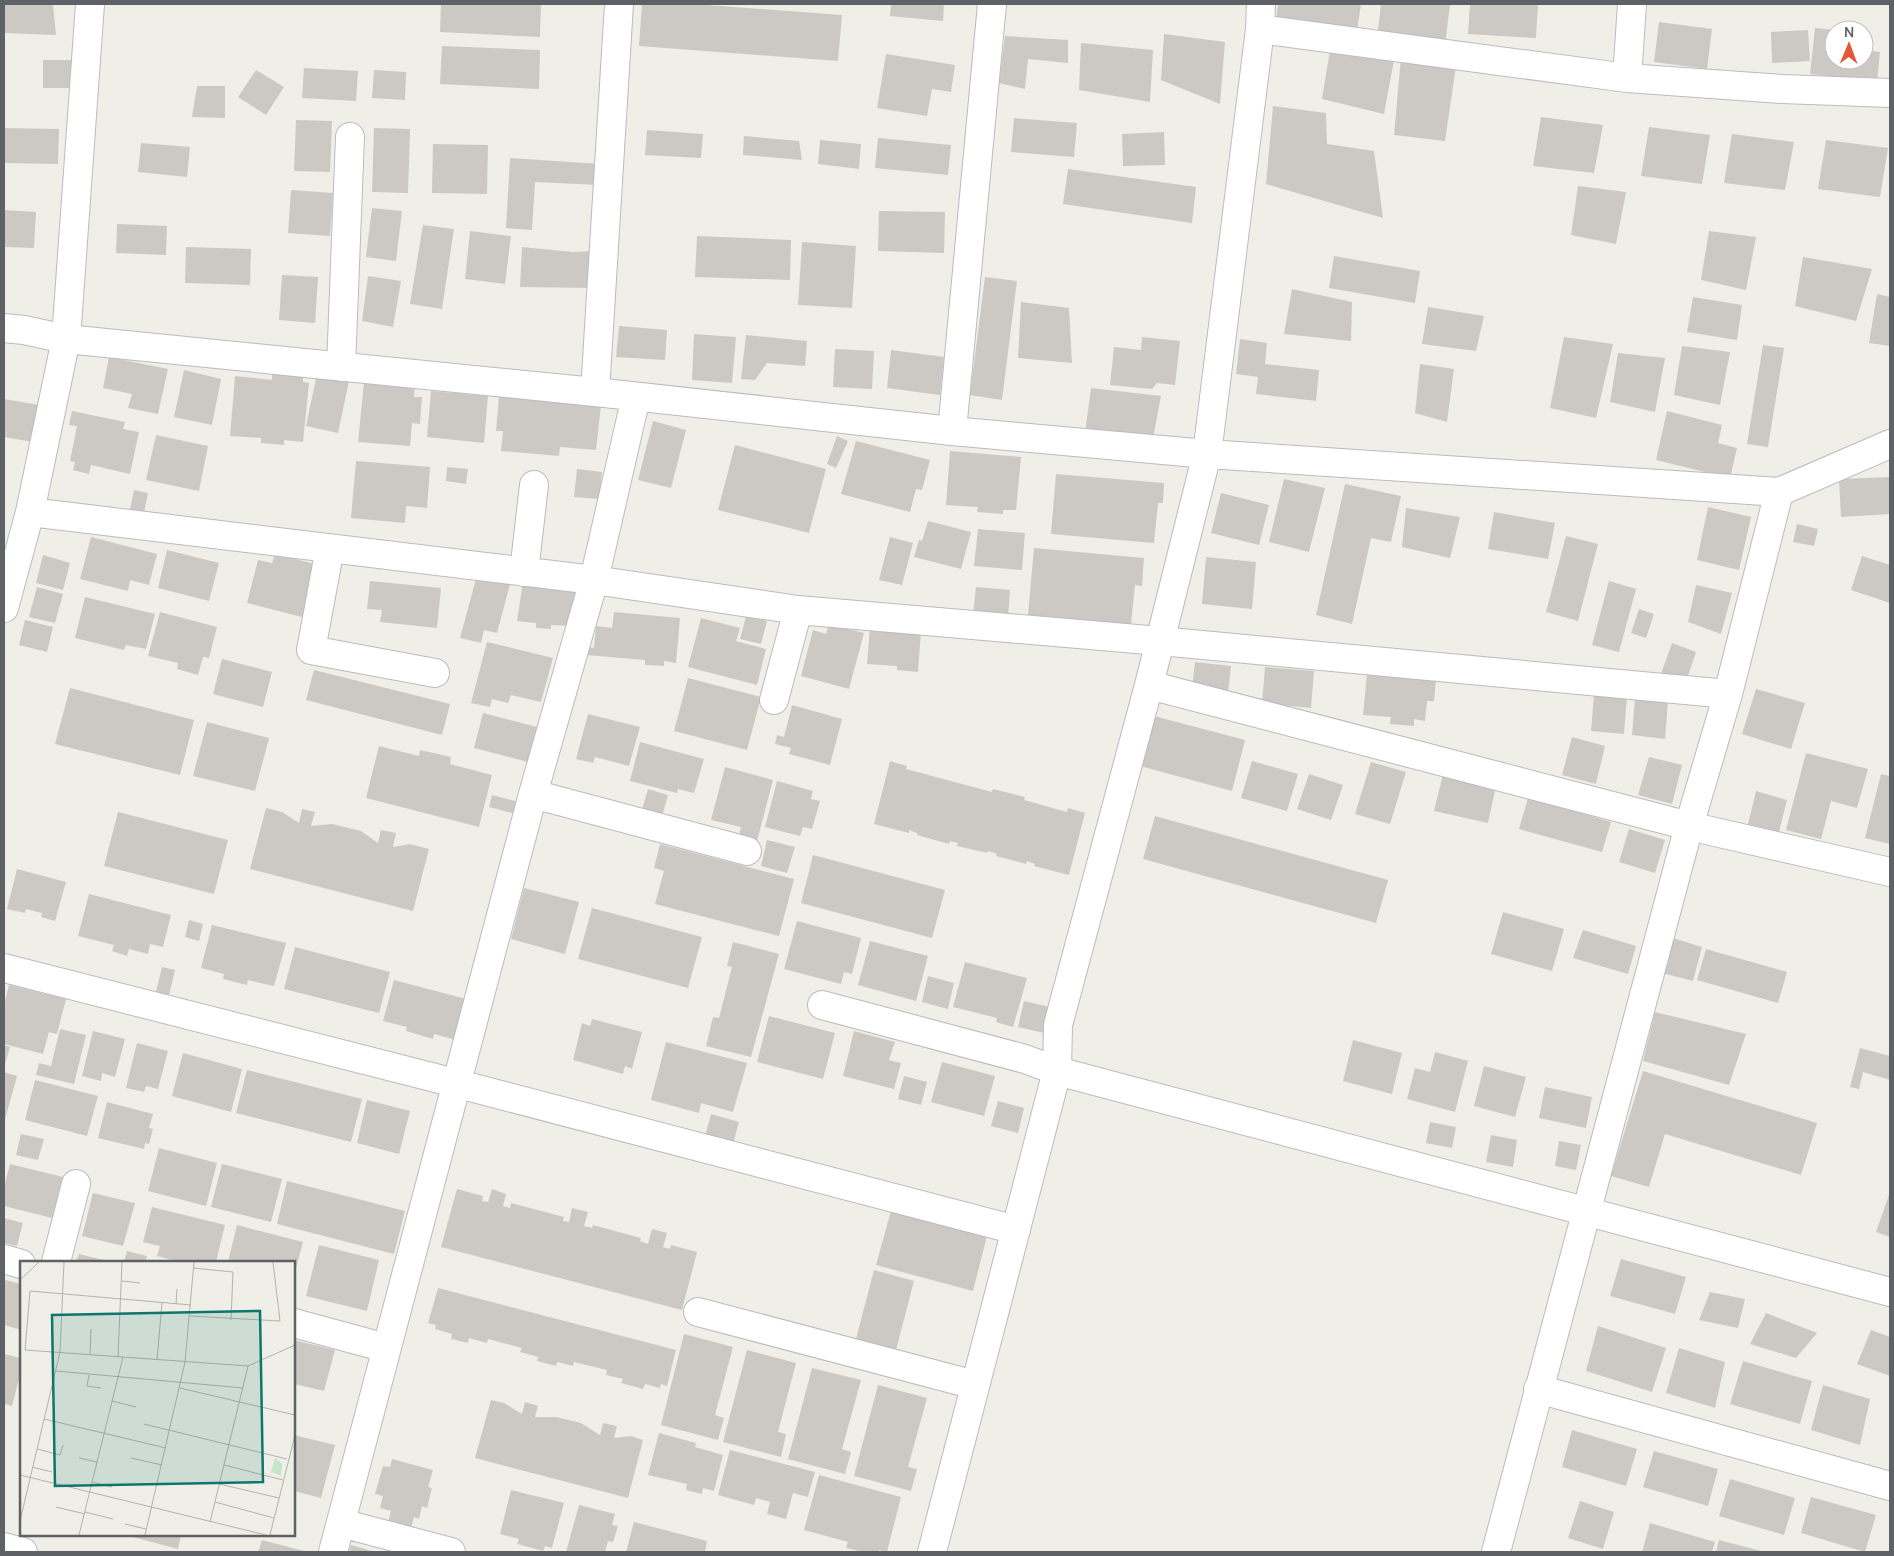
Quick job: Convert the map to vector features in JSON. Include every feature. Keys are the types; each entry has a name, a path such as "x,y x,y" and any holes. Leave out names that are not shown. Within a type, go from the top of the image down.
{"street":[{"path":"4,608 30,512 66,339 90,4"},
{"path":"595,392 620,4"},
{"path":"952,432 992,4"},
{"path":"1627,78 1632,4"},
{"path":"932,1552 1057,1071 1058,1025 1149,685 1206,454 1261,16 1627,78 1782,89 1890,93"},
{"path":"341,367 350,137"},
{"path":"4,328 24,330 66,339 595,392 952,432 1206,454 1778,492 1890,444"},
{"path":"333,1552 533,794 594,580 636,397"},
{"path":"524,572 534,485"},
{"path":"1496,1552 1689,826 1728,694 1778,492"},
{"path":"30,512 594,580 798,610 1160,641 1728,694"},
{"path":"330,548 311,650 435,673"},
{"path":"774,700 798,610"},
{"path":"1149,685 1689,826 1890,872"},
{"path":"533,794 748,851"},
{"path":"4,968 456,1083 1016,1230"},
{"path":"822,1005 1025,1059 1057,1071 1890,1292"},
{"path":"56,1261 76,1184"},
{"path":"4,1259 20,1264"},
{"path":"698,1312 975,1385"},
{"path":"295,1323 386,1348"},
{"path":"1538,1389 1890,1486"},
{"path":"340,1523 451,1552"},
{"path":"4,1547 22,1552"}],"building":[{"path":"4,4 53,4 56,35 4,33"},
{"path":"441,4 541,4 540,37 440,32"},
{"path":"642,4 693,4 842,15 838,61 639,46"},
{"path":"891,4 944,4 943,21 890,16"},
{"path":"1278,4 1361,4 1357,31 1276,20"},
{"path":"1381,4 1450,4 1445,46 1377,39"},
{"path":"1470,4 1538,4 1536,38 1468,34"},
{"path":"1659,22 1712,29 1707,69 1654,62"},
{"path":"1815,28 1824,29 1824,70 1874,70 1874,51 1880,52 1877,82 1810,74"},
{"path":"1808,30 1810,61 1772,63 1771,32"},
{"path":"1164,34 1225,42 1220,104 1161,80"},
{"path":"1005,36 1068,40 1068,63 1028,59 1025,89 999,83"},
{"path":"1081,43 1153,50 1150,102 1079,90"},
{"path":"442,46 540,50 539,89 440,84"},
{"path":"1330,50 1394,60 1384,114 1322,99"},
{"path":"886,54 955,65 951,92 932,89 927,116 877,108"},
{"path":"1401,57 1456,66 1445,141 1394,135"},
{"path":"43,60 74,60 74,88 43,88"},
{"path":"304,68 358,71 356,101 302,98"},
{"path":"256,70 284,87 266,115 238,97"},
{"path":"374,70 406,72 405,100 372,98"},
{"path":"197,86 225,86 225,118 192,117"},
{"path":"1273,106 1326,113 1327,144 1374,151 1383,218 1266,184"},
{"path":"1541,117 1603,125 1594,173 1533,166"},
{"path":"1014,118 1077,123 1074,157 1011,152"},
{"path":"296,120 332,121 330,172 294,171"},
{"path":"1649,127 1710,135 1702,184 1641,176"},
{"path":"4,128 59,129 58,164 4,163"},
{"path":"374,128 410,129 408,193 372,192"},
{"path":"647,130 703,134 701,158 645,155"},
{"path":"1164,132 1165,165 1123,166 1122,134"},
{"path":"1732,134 1794,142 1785,190 1724,183"},
{"path":"744,136 799,141 802,160 743,155"},
{"path":"878,138 951,145 948,175 875,168"},
{"path":"820,140 861,144 859,169 818,164"},
{"path":"1826,140 1888,148 1880,197 1818,189"},
{"path":"141,143 190,147 187,177 138,172"},
{"path":"433,144 488,145 487,194 432,193"},
{"path":"510,158 600,164 598,185 535,182 532,230 506,228"},
{"path":"1068,169 1196,187 1192,223 1063,204"},
{"path":"1578,186 1626,192 1616,244 1571,235"},
{"path":"291,190 333,193 330,236 288,233"},
{"path":"372,208 402,211 396,261 366,257"},
{"path":"4,210 36,212 34,248 4,247"},
{"path":"879,211 945,212 944,253 878,251"},
{"path":"117,224 167,226 166,255 116,253"},
{"path":"423,225 454,229 442,309 410,304"},
{"path":"470,231 511,236 505,284 465,279"},
{"path":"1709,231 1756,237 1746,290 1701,280"},
{"path":"697,236 791,240 790,280 695,277"},
{"path":"802,242 856,246 852,308 798,305"},
{"path":"186,247 251,249 250,285 185,283"},
{"path":"522,247 573,252 593,251 592,288 520,287"},
{"path":"1334,256 1420,271 1415,303 1329,288"},
{"path":"1803,257 1872,269 1856,321 1795,306"},
{"path":"282,275 318,277 315,323 279,320"},
{"path":"368,276 401,281 393,327 362,321"},
{"path":"985,277 1017,281 1002,400 970,395"},
{"path":"1292,289 1352,302 1351,341 1284,334"},
{"path":"1877,294 1890,297 1890,346 1869,343"},
{"path":"1693,297 1742,305 1737,340 1687,332"},
{"path":"1021,302 1069,308 1072,363 1018,358"},
{"path":"1428,307 1484,316 1476,351 1422,344"},
{"path":"619,326 667,330 665,360 616,357"},
{"path":"694,334 736,337 732,383 692,380"},
{"path":"746,335 807,341 805,366 767,363 755,380 741,379"},
{"path":"1142,337 1180,341 1175,385 1157,383 1152,389 1110,385 1114,347 1141,350"},
{"path":"1564,337 1613,344 1596,418 1550,408"},
{"path":"1240,339 1267,343 1265,364 1319,370 1316,401 1256,394 1258,377 1236,374"},
{"path":"1763,345 1784,348 1768,447 1747,444"},
{"path":"1682,346 1730,352 1720,405 1674,395"},
{"path":"835,349 874,351 872,389 833,387"},
{"path":"891,350 944,357 940,395 887,388"},
{"path":"1618,353 1665,358 1655,412 1610,402"},
{"path":"109,357 168,369 158,414 128,408 132,394 103,388"},
{"path":"1420,364 1454,369 1447,422 1415,413"},
{"path":"184,370 221,379 212,425 174,417"},
{"path":"272,373 303,376 303,382 309,383 303,442 284,440 284,445 261,443 261,438 230,436 235,376 272,380"},
{"path":"317,374 349,381 338,433 306,426"},
{"path":"364,382 415,387 414,397 422,397 420,424 412,423 410,446 358,442"},
{"path":"1091,388 1161,396 1153,438 1085,433"},
{"path":"431,391 488,396 484,443 427,437"},
{"path":"499,396 601,405 596,450 560,447 559,456 501,451 503,431 496,431"},
{"path":"4,399 45,406 39,443 4,437"},
{"path":"72,411 125,422 123,429 139,432 130,474 91,465 89,474 73,470 75,462 70,461 77,426 69,425"},
{"path":"1667,411 1722,425 1718,443 1737,448 1730,478 1656,460"},
{"path":"653,421 686,430 671,488 638,480"},
{"path":"156,435 208,446 199,491 146,480"},
{"path":"837,436 848,441 836,468 827,464"},
{"path":"856,441 930,460 922,490 916,489 910,512 841,494"},
{"path":"735,445 826,469 809,533 718,510"},
{"path":"950,451 1021,457 1016,510 1003,510 1003,514 977,512 978,507 946,505"},
{"path":"356,461 430,467 427,508 406,506 405,523 351,518"},
{"path":"447,467 468,469 466,484 446,481"},
{"path":"577,469 602,472 599,499 574,497"},
{"path":"1056,474 1164,483 1163,503 1158,503 1154,543 1051,534"},
{"path":"1890,477 1890,514 1841,517 1839,479"},
{"path":"1284,479 1325,488 1309,552 1269,542"},
{"path":"1345,484 1401,496 1391,542 1371,538 1352,624 1316,615"},
{"path":"134,490 148,493 143,517 129,514"},
{"path":"1221,493 1269,505 1259,545 1211,533"},
{"path":"1708,507 1751,517 1739,570 1697,560"},
{"path":"1406,508 1460,517 1450,558 1402,547"},
{"path":"1494,512 1555,523 1548,559 1488,549"},
{"path":"928,521 971,532 961,569 914,557 919,540 922,541"},
{"path":"1797,524 1818,529 1814,546 1793,542"},
{"path":"978,529 1025,533 1022,570 974,566"},
{"path":"1566,536 1598,544 1578,621 1546,612"},
{"path":"91,537 157,554 149,585 130,580 128,591 80,579"},
{"path":"890,537 913,543 902,585 879,580"},
{"path":"1034,548 1144,558 1142,586 1135,585 1131,624 1028,615"},
{"path":"167,550 219,563 209,601 158,588"},
{"path":"275,554 315,564 302,617 247,603 258,560 272,563"},
{"path":"43,555 70,563 63,590 36,583"},
{"path":"1862,556 1890,565 1890,603 1851,590"},
{"path":"1206,557 1256,562 1252,609 1202,604"},
{"path":"477,575 510,584 497,633 484,630 481,643 460,638"},
{"path":"370,581 441,588 437,628 380,622 382,610 367,609"},
{"path":"523,581 579,588 574,626 551,625 551,629 536,628 536,623 517,621"},
{"path":"1609,581 1636,589 1619,652 1592,645"},
{"path":"1696,585 1732,593 1721,634 1688,622"},
{"path":"37,587 63,594 55,623 29,617"},
{"path":"976,587 1010,590 1008,618 973,615"},
{"path":"85,597 155,614 146,649 126,645 124,650 75,638"},
{"path":"1639,609 1654,614 1646,638 1631,633"},
{"path":"160,612 217,627 209,658 203,657 198,675 177,669 178,663 148,656"},
{"path":"614,612 680,618 676,663 664,661 664,666 645,665 645,660 586,655 587,647 594,648 596,626 612,628"},
{"path":"746,616 767,621 761,644 740,639"},
{"path":"701,618 740,628 736,641 766,649 757,685 688,667"},
{"path":"25,620 53,627 47,652 19,645"},
{"path":"829,624 864,633 849,689 801,676 813,630 826,634"},
{"path":"870,627 921,631 918,672 897,670 897,666 867,664"},
{"path":"487,642 553,658 541,702 511,695 508,703 492,699 490,707 471,703"},
{"path":"1672,643 1696,652 1686,682 1661,674"},
{"path":"222,659 272,672 263,707 213,694"},
{"path":"1195,662 1231,666 1228,692 1192,688"},
{"path":"1265,667 1314,671 1311,708 1262,703"},
{"path":"314,670 450,704 442,735 306,700"},
{"path":"1367,674 1436,680 1434,701 1427,701 1425,721 1414,719 1414,726 1390,724 1391,717 1363,715"},
{"path":"688,678 761,697 747,750 674,731"},
{"path":"70,688 194,720 180,775 55,744"},
{"path":"1756,689 1805,703 1791,749 1742,734"},
{"path":"1594,694 1627,696 1624,734 1591,731"},
{"path":"1635,698 1668,701 1665,739 1632,735"},
{"path":"792,705 842,719 830,765 789,754 791,748 775,744 777,735 784,737"},
{"path":"483,713 537,727 528,762 474,748"},
{"path":"588,714 640,727 629,766 595,757 593,763 576,759"},
{"path":"1154,716 1245,740 1232,791 1140,766"},
{"path":"207,722 269,738 255,791 193,776"},
{"path":"1572,737 1605,746 1596,784 1562,775"},
{"path":"640,742 704,759 694,793 678,789 677,793 630,781"},
{"path":"379,746 419,756 420,750 451,757 450,764 492,775 479,827 366,798"},
{"path":"1806,753 1868,769 1857,808 1831,801 1821,839 1786,830"},
{"path":"1649,757 1682,765 1672,804 1638,795"},
{"path":"890,761 907,766 906,769 992,792 993,789 1025,797 1024,800 1067,812 1068,808 1085,813 1069,875 1034,866 1035,864 1027,861 1026,864 996,856 997,854 988,851 987,853 957,846 958,843 950,841 949,844 917,835 917,833 909,830 909,833 874,824"},
{"path":"1252,761 1298,774 1287,811 1241,798"},
{"path":"1371,762 1406,772 1390,824 1355,814"},
{"path":"725,767 773,780 757,841 739,836 741,827 711,820"},
{"path":"1309,774 1343,785 1331,820 1297,809"},
{"path":"1443,774 1496,786 1488,823 1434,811"},
{"path":"1881,774 1890,776 1890,844 1865,838"},
{"path":"777,781 813,791 811,799 820,801 812,829 803,827 800,836 765,827"},
{"path":"648,789 668,795 662,816 642,810"},
{"path":"1530,791 1572,803 1570,810 1611,822 1602,852 1519,829"},
{"path":"1756,791 1787,800 1779,832 1748,824"},
{"path":"492,795 519,802 516,814 489,807"},
{"path":"266,808 282,812 299,823 302,809 315,812 311,826 332,824 361,831 378,843 381,830 396,833 393,847 410,844 429,849 413,911 250,869"},
{"path":"118,812 228,840 214,894 104,866"},
{"path":"1155,816 1388,880 1376,923 1143,859"},
{"path":"1629,829 1665,840 1655,873 1619,862"},
{"path":"767,840 795,847 787,873 761,866"},
{"path":"660,844 794,879 779,936 655,904 664,871 654,868"},
{"path":"813,855 945,890 932,938 801,903"},
{"path":"17,869 66,882 55,921 41,917 42,913 26,909 25,913 7,909"},
{"path":"524,888 579,902 565,954 511,939"},
{"path":"89,894 171,915 163,947 150,944 148,954 129,949 127,956 112,951 114,945 78,936"},
{"path":"592,908 702,937 688,988 578,959"},
{"path":"1503,912 1564,929 1552,971 1491,954"},
{"path":"189,920 203,924 199,941 185,937"},
{"path":"797,921 861,938 852,974 844,972 841,984 784,969"},
{"path":"212,925 286,943 274,986 248,980 247,985 223,979 224,974 201,968"},
{"path":"1583,930 1636,946 1628,974 1573,958"},
{"path":"1673,938 1702,947 1693,981 1662,973"},
{"path":"870,941 928,956 916,1001 858,985"},
{"path":"733,942 779,954 751,1057 706,1046 713,1017 719,1018 732,967 727,966"},
{"path":"295,947 390,972 379,1013 284,989"},
{"path":"1706,949 1787,972 1778,1003 1697,980"},
{"path":"965,962 1027,978 1013,1027 996,1022 997,1018 953,1007"},
{"path":"162,967 175,970 169,995 156,992"},
{"path":"928,976 954,983 948,1009 922,1002"},
{"path":"394,980 466,999 456,1040 434,1034 433,1039 406,1031 407,1027 383,1021"},
{"path":"9,985 66,999 57,1034 49,1032 43,1054 4,1044 4,1005"},
{"path":"1024,1001 1050,1007 1044,1033 1018,1027"},
{"path":"1655,1012 1746,1034 1729,1085 1643,1061"},
{"path":"769,1016 835,1033 823,1079 757,1062"},
{"path":"592,1019 642,1032 632,1069 625,1066 623,1074 573,1060 582,1023 590,1026"},
{"path":"60,1029 86,1035 74,1084 36,1075 39,1063 51,1066"},
{"path":"93,1031 125,1039 115,1077 102,1073 101,1081 82,1076"},
{"path":"854,1031 895,1042 889,1060 901,1063 894,1089 843,1076"},
{"path":"1353,1040 1402,1053 1392,1094 1343,1081"},
{"path":"666,1042 747,1063 733,1112 701,1103 699,1113 651,1100"},
{"path":"137,1043 168,1051 158,1089 146,1086 144,1092 126,1088"},
{"path":"4,1045 10,1047 4,1068"},
{"path":"1860,1048 1890,1056 1890,1080 1863,1072 1859,1089 1850,1087"},
{"path":"1435,1052 1468,1061 1455,1112 1407,1099 1415,1068 1430,1072"},
{"path":"183,1053 242,1069 231,1112 172,1096"},
{"path":"942,1062 995,1076 984,1116 931,1102"},
{"path":"1484,1066 1526,1077 1515,1117 1474,1106"},
{"path":"247,1070 362,1099 351,1142 236,1113"},
{"path":"1643,1071 1817,1123 1801,1175 1665,1134 1649,1187 1611,1176"},
{"path":"4,1072 17,1076 4,1123"},
{"path":"904,1076 927,1082 921,1105 898,1099"},
{"path":"35,1080 98,1096 87,1136 25,1120"},
{"path":"1545,1087 1592,1097 1586,1128 1539,1118"},
{"path":"367,1100 410,1111 399,1154 357,1143"},
{"path":"998,1101 1024,1108 1018,1133 991,1126"},
{"path":"107,1102 153,1114 149,1128 153,1129 149,1144 145,1143 144,1149 98,1138"},
{"path":"711,1114 739,1122 732,1148 704,1140"},
{"path":"1430,1122 1456,1127 1452,1148 1426,1143"},
{"path":"21,1134 44,1139 38,1160 16,1155"},
{"path":"1491,1135 1517,1140 1513,1167 1486,1162"},
{"path":"1559,1141 1581,1145 1576,1170 1555,1166"},
{"path":"159,1148 217,1163 206,1206 148,1191"},
{"path":"10,1164 63,1177 52,1218 4,1206 4,1188"},
{"path":"222,1164 282,1179 271,1222 211,1207"},
{"path":"287,1181 405,1211 394,1254 277,1224"},
{"path":"457,1189 483,1196 482,1201 488,1202 492,1189 506,1194 503,1206 510,1208 511,1203 564,1217 563,1221 569,1222 572,1208 588,1212 584,1226 592,1228 593,1225 641,1238 640,1241 648,1244 652,1229 667,1233 663,1247 670,1249 671,1245 697,1252 682,1310 441,1247"},
{"path":"1890,1192 1890,1237 1876,1232"},
{"path":"93,1193 135,1203 123,1246 82,1236"},
{"path":"152,1207 225,1225 216,1261 176,1261 157,1256 160,1246 143,1242"},
{"path":"891,1211 987,1236 973,1291 876,1265"},
{"path":"4,1218 23,1223 17,1246 4,1243"},
{"path":"237,1225 303,1242 295,1272 295,1261 228,1261"},
{"path":"319,1245 379,1260 367,1311 306,1296"},
{"path":"127,1251 147,1256 145,1261 124,1261"},
{"path":"79,1254 103,1260 102,1261 76,1261"},
{"path":"1621,1259 1686,1277 1675,1314 1610,1296"},
{"path":"874,1270 914,1281 896,1350 856,1339"},
{"path":"5,1280 20,1284 20,1330 4,1325"},
{"path":"438,1288 676,1350 667,1386 661,1384 660,1388 645,1384 643,1389 621,1383 623,1379 606,1375 607,1370 574,1362 573,1366 557,1362 556,1366 537,1361 538,1357 520,1352 522,1348 488,1339 487,1343 469,1338 468,1343 451,1339 452,1334 435,1329 436,1325 428,1323"},
{"path":"1710,1292 1745,1299 1738,1328 1699,1320"},
{"path":"1766,1313 1817,1333 1796,1358 1750,1344"},
{"path":"1598,1326 1666,1348 1652,1392 1586,1371"},
{"path":"1871,1330 1890,1337 1890,1376 1857,1364"},
{"path":"684,1334 733,1347 715,1415 724,1418 718,1440 661,1425"},
{"path":"295,1340 335,1350 324,1391 295,1384"},
{"path":"1679,1348 1725,1362 1715,1408 1666,1393"},
{"path":"747,1350 796,1363 778,1432 786,1434 781,1457 723,1442"},
{"path":"4,1354 20,1358 20,1375 12,1406 4,1404"},
{"path":"1743,1361 1812,1381 1800,1424 1730,1404"},
{"path":"812,1368 861,1380 842,1449 851,1452 845,1474 788,1459"},
{"path":"878,1385 927,1398 908,1467 917,1469 911,1491 854,1476"},
{"path":"1823,1385 1870,1399 1860,1445 1811,1430"},
{"path":"491,1400 504,1403 522,1414 525,1402 538,1406 535,1417 556,1417 581,1423 600,1435 603,1423 617,1426 614,1438 631,1436 643,1440 628,1498 475,1458"},
{"path":"1572,1430 1637,1449 1626,1486 1562,1467"},
{"path":"659,1433 696,1443 695,1447 723,1455 714,1491 703,1488 702,1494 686,1490 687,1484 648,1475"},
{"path":"295,1435 335,1445 321,1498 295,1491"},
{"path":"730,1450 815,1472 808,1497 793,1493 786,1519 767,1514 770,1502 756,1498 754,1505 718,1495"},
{"path":"1654,1451 1718,1469 1708,1506 1643,1487"},
{"path":"392,1459 433,1470 428,1487 432,1488 427,1508 422,1506 419,1519 414,1517 411,1528 388,1522 391,1511 380,1508 383,1496 375,1494 383,1466 390,1467"},
{"path":"819,1475 901,1497 887,1552 879,1550 878,1552 864,1552 846,1548 848,1542 804,1530"},
{"path":"1730,1479 1795,1498 1784,1535 1719,1516"},
{"path":"511,1490 564,1503 552,1548 545,1546 543,1551 517,1544 519,1539 500,1534"},
{"path":"1811,1497 1876,1515 1865,1552 1801,1533"},
{"path":"1580,1501 1614,1512 1603,1549 1568,1538"},
{"path":"579,1505 615,1514 612,1525 618,1526 613,1542 608,1541 605,1552 566,1552"},
{"path":"634,1522 707,1541 705,1552 626,1552"},
{"path":"1650,1523 1715,1542 1712,1552 1642,1552"},
{"path":"129,1536 181,1536 178,1549"},
{"path":"262,1540 308,1552 258,1552"},
{"path":"1719,1540 1765,1552 1716,1552"},
{"path":"351,1545 375,1552 349,1552"}]}
